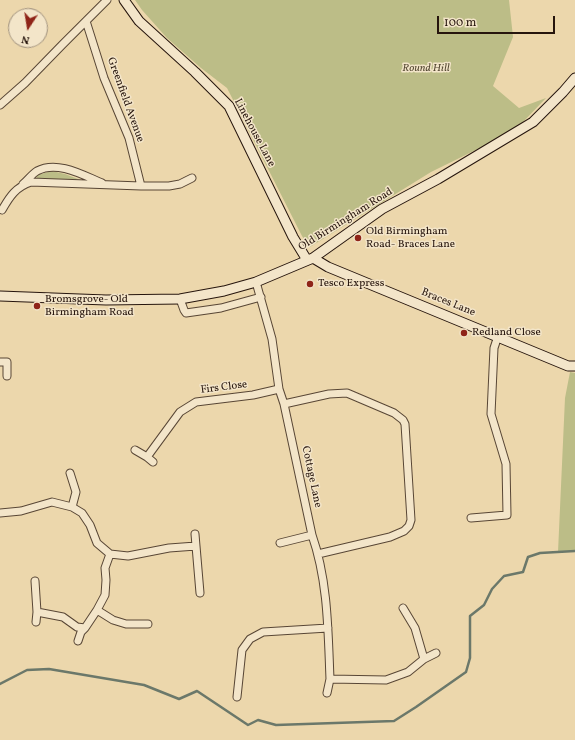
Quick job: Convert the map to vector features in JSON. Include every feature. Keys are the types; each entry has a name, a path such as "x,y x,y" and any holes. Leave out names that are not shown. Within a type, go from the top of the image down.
{"main road":[{"name":"Linehouse Lane","path":"124,0 139,21 195,72 229,106 293,237 310,259"},
{"name":"Old Birmingham Road","path":"0,296 106,300 180,299 224,291 256,282 283,272 310,259 382,209 438,179 533,122 575,78"},
{"name":"Braces Lane","path":"310,259 568,366 575,366"}],"street":[{"path":"0,105 25,83 107,0"},
{"name":"Greenfield Avenue","path":"86,22 104,78 129,138 142,186"},
{"path":"2,210 10,197 22,185 36,172 47,166 66,169 107,186"},
{"path":"22,185 32,182 107,186 169,186 180,184 192,178"},
{"name":"Cottage Lane","path":"256,282 272,339 279,389 284,404 325,590 330,679 327,693"},
{"path":"180,299 186,313 221,308 261,297"},
{"path":"471,518 507,515 506,464 491,414 494,348 498,336"},
{"path":"0,362 7,362 7,376"},
{"name":"Firs Close","path":"147,457 180,412 196,402 254,395 279,389"},
{"path":"284,404 329,394 347,393 394,413 403,420 405,424 411,520 409,526 404,531 390,537 318,554"},
{"path":"134,450 153,462"},
{"path":"70,473 76,492 72,507"},
{"path":"0,513 21,511 52,502 72,507 82,513 90,525 97,543 110,554 128,556 170,548 196,546"},
{"path":"195,534 200,593"},
{"path":"280,543 312,535"},
{"path":"78,641 81,632 98,610 105,595 105,568 110,554"},
{"path":"35,581 37,612 36,622"},
{"path":"199,583 207,583"},
{"path":"403,608 415,628 424,659"},
{"path":"98,610 113,620 126,624 148,624"},
{"path":"37,612 63,617 77,627 85,628"},
{"path":"237,697 242,650 250,639 263,632 328,628"},
{"path":"330,679 386,680 408,672 424,659 436,653"}],"green space":[{"name":"Round Hill","path":"135,0 509,0 513,37 493,86 519,108 546,98 523,122 492,142 431,172 310,247 302,236 227,88 201,68 167,38"},
{"path":"52,171 83,181 36,180 37,175"},
{"path":"570,372 575,373 575,551 558,552 565,398"}],"waterway":[{"path":"0,684 27,670 49,669 144,685 179,699 197,691 248,725 258,720 276,725 394,721 466,672 470,658 470,616 484,605 492,589 504,576 523,572 528,557 540,553 575,551"}],"place":[{"name":"Old Birmingham Road- Braces Lane","path":"358,238"},
{"name":"Tesco Express","path":"310,284"},
{"name":"Bromsgrove- Old Birmingham Road","path":"37,306"},
{"name":"Redland Close","path":"464,333"}]}
